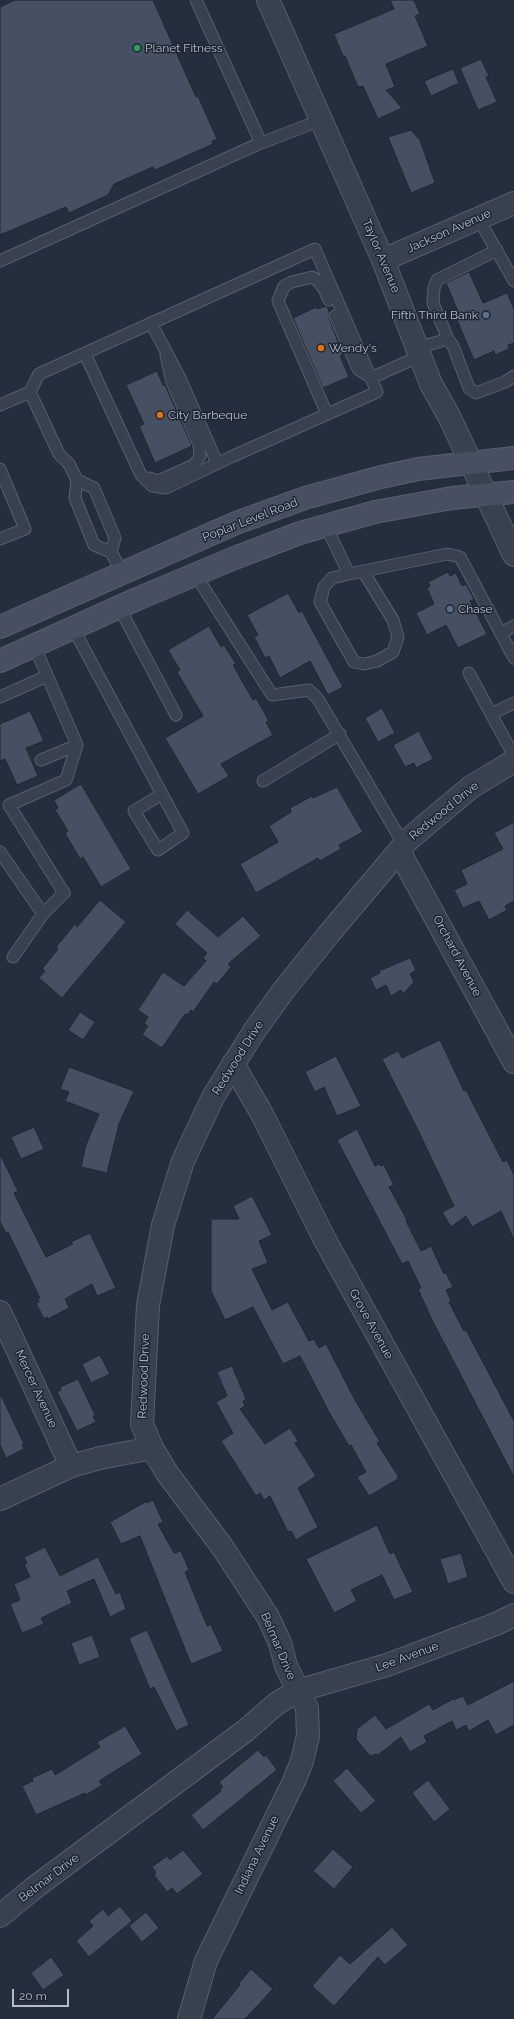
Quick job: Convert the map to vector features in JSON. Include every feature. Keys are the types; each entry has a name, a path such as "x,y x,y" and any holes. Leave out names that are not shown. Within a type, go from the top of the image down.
{"main road":[{"name":"Poplar Level Road","path":"0,627 122,572 236,524 305,498 381,477 418,470 514,458"},
{"path":"0,661 195,574 293,536 375,512 485,494 514,492"},
{"path":"122,572 128,603"}],"street":[{"name":"Taylor Avenue","path":"268,0 384,260 431,384 472,463 514,555"},
{"name":"Jackson Avenue","path":"384,260 514,203"},
{"name":"Redwood Drive","path":"152,1448 142,1424 142,1412 148,1305 157,1252 163,1225 183,1161 213,1097 252,1033 283,991 328,935 402,848 425,824 471,787 514,761"},
{"name":"Orchard Avenue","path":"402,848 514,1062"},
{"name":"Grove Avenue","path":"233,1064 262,1114 325,1240 514,1582"},
{"name":"Mercer Avenue","path":"0,1312 72,1466"},
{"path":"0,1499 72,1466 100,1458 152,1448"},
{"name":"Belmar Drive","path":"0,1916 34,1888 245,1731 276,1704 298,1691 286,1666 280,1643 261,1606 223,1548 174,1482 152,1448"},
{"name":"Lee Avenue","path":"298,1691 387,1665 489,1627 514,1615"},
{"name":"Indiana Avenue","path":"190,2019 206,1961 302,1761 308,1736 307,1708 298,1691"}],"lane":[{"path":"196,0 261,143"},
{"path":"0,261 261,143 321,120"},
{"path":"478,218 514,281"},
{"path":"0,405 30,392 39,374 314,249 377,392 217,463 166,488 152,486 141,474 85,354"},
{"path":"497,250 437,280 434,288 433,303 448,339 453,346 468,388 476,393 505,382 514,376"},
{"path":"327,414 278,301 284,286 292,282 312,277 318,281 324,288 358,368 371,378"},
{"path":"151,323 180,378 217,463"},
{"path":"371,378 419,352 448,339"},
{"path":"141,474 158,481 194,465 200,456 199,445 172,382 166,354"},
{"path":"30,392 59,454 69,464 77,480 75,498 94,545 111,552 122,572"},
{"path":"0,469 25,529 0,539"},
{"path":"77,480 94,488 114,538 111,552"},
{"path":"326,526 349,574"},
{"path":"363,571 393,620 398,637 393,652 377,661 364,664 354,662 320,602 324,587 332,578 363,571 447,554 460,557 514,658"},
{"path":"195,574 272,695 309,690 318,699 340,734 402,848"},
{"path":"128,603 176,715"},
{"path":"501,633 514,626"},
{"path":"72,628 162,794 183,833 158,850 134,811 162,794"},
{"path":"13,957 43,914 64,893 5,807 66,780 77,745 34,645"},
{"path":"469,673 514,756"},
{"path":"0,697 47,676"},
{"path":"491,714 514,703"},
{"path":"263,781 340,734"},
{"path":"40,760 77,745"},
{"path":"0,852 43,914"}],"building":[{"path":"15,0 153,0 196,97 198,96 217,139 212,141 213,144 155,170 153,167 114,184 108,195 69,213 66,207 0,235 0,7"},
{"path":"390,0 414,0 420,14 415,16 428,46 386,64 395,87 386,90 402,108 378,119 363,86 358,87 334,34 394,9"},
{"path":"481,59 489,76 486,77 497,102 478,110 460,68"},
{"path":"453,69 459,83 431,96 424,81"},
{"path":"411,130 420,140 435,183 411,193 388,137"},
{"name":"Fifth Third Bank","path":"469,272 483,303 507,293 514,309 514,343 508,345 509,349 495,355 494,351 474,360 455,315 459,314 446,283"},
{"name":"Wendy's","path":"327,306 329,319 343,354 340,356 349,377 323,388 293,318 316,307 317,309"},
{"name":"City Barbeque","path":"157,371 163,385 165,385 192,446 155,463 139,426 144,424 126,385"},
{"name":"Chase","path":"448,572 450,576 456,573 462,586 466,584 474,599 470,601 487,634 458,648 446,625 427,635 416,613 434,604 427,588 430,586 428,582"},
{"path":"288,593 299,613 302,611 343,687 328,695 310,661 280,678 269,656 265,658 254,637 258,635 247,615"},
{"path":"209,626 221,647 224,645 236,664 233,665 253,700 256,698 269,721 266,722 273,735 221,764 229,776 198,794 165,738 203,716 177,672 180,670 168,650"},
{"path":"382,708 395,733 378,742 365,718"},
{"path":"30,711 44,741 26,748 38,776 17,785 5,759 0,761 0,724"},
{"path":"419,731 433,759 416,768 414,763 405,767 393,745"},
{"path":"81,784 131,869 101,887 83,857 80,859 65,833 68,831 55,810 58,808 54,800"},
{"path":"337,787 363,832 339,845 341,849 320,861 318,858 256,893 240,864 278,842 269,826 291,812 290,808 312,796 313,798"},
{"path":"514,822 514,901 505,906 507,910 489,920 479,901 463,908 454,890 467,884 461,870 503,849 494,833"},
{"path":"100,900 126,922 62,998 39,978 45,971 42,969 58,949 56,947 75,924 77,927"},
{"path":"187,910 218,937 243,916 261,936 228,964 231,967 217,984 214,982 193,1012 191,1010 187,1015 185,1014 162,1048 142,1035 148,1026 144,1024 148,1017 138,1010 163,972 184,986 206,961 203,958 207,953 175,924"},
{"path":"410,958 416,970 410,974 414,982 403,994 401,990 391,996 386,985 376,990 370,978 380,973 379,971"},
{"path":"80,1012 95,1022 83,1040 68,1030"},
{"path":"440,1040 464,1091 466,1090 503,1162 507,1160 514,1175 514,1240 501,1211 472,1227 466,1216 451,1227 442,1212 454,1206 382,1059 398,1051 402,1058"},
{"path":"336,1056 361,1106 337,1116 324,1087 315,1092 305,1072"},
{"path":"69,1067 134,1091 119,1124 107,1173 81,1167 86,1145 99,1114 65,1101 69,1092 60,1089"},
{"path":"34,1127 44,1149 21,1159 11,1137"},
{"path":"357,1129 375,1166 379,1164 381,1166 384,1165 394,1185 389,1187 407,1220 406,1221 421,1251 431,1246 444,1274 446,1273 453,1287 446,1290 451,1301 449,1302 464,1331 466,1330 514,1421 514,1477 432,1320 418,1289 421,1288 408,1261 402,1264 337,1140"},
{"path":"0,1154 18,1191 14,1193 46,1257 73,1244 71,1242 90,1233 116,1288 97,1296 92,1284 65,1299 69,1308 48,1319 47,1317 44,1319 36,1303 39,1302 38,1299 40,1298 8,1232 6,1233 0,1222"},
{"path":"252,1196 272,1235 259,1241 268,1263 252,1269 272,1310 288,1302 309,1341 314,1339 319,1348 326,1344 355,1400 380,1442 377,1443 398,1476 398,1479 369,1496 357,1477 366,1472 351,1445 349,1446 329,1412 300,1356 283,1364 253,1307 225,1320 211,1291 211,1219 239,1219 233,1206"},
{"path":"100,1355 110,1374 91,1383 82,1364"},
{"path":"232,1366 246,1399 243,1401 245,1406 240,1409 265,1444 290,1428 298,1441 295,1443 316,1476 298,1488 318,1527 296,1540 291,1531 288,1532 270,1496 264,1500 260,1493 256,1496 221,1441 233,1433 216,1402 227,1396 217,1372"},
{"path":"78,1379 95,1415 93,1416 96,1422 77,1431 57,1392 61,1390 60,1387"},
{"path":"0,1393 24,1444 22,1445 24,1449 6,1458 0,1445"},
{"path":"153,1500 163,1522 158,1524 174,1553 181,1551 189,1570 185,1572 207,1626 211,1625 223,1651 191,1664 140,1536 121,1544 110,1522 147,1501 147,1503"},
{"path":"377,1525 390,1554 394,1552 413,1592 394,1600 382,1575 351,1590 357,1601 334,1613 306,1559"},
{"path":"45,1547 60,1576 98,1557 116,1594 120,1592 126,1609 110,1617 94,1579 67,1591 72,1603 41,1618 44,1624 22,1633 10,1604 20,1600 14,1584 30,1577 24,1564 27,1563 24,1557"},
{"path":"461,1553 468,1577 448,1584 440,1559"},
{"path":"147,1630 189,1725 176,1731 154,1687 150,1689 129,1638"},
{"path":"92,1635 100,1657 79,1665 71,1643"},
{"path":"514,1681 514,1725 496,1735 488,1720 469,1731 466,1725 456,1730 452,1721 424,1736 427,1742 410,1752 401,1737 378,1755 376,1754 370,1756 356,1739 357,1729 375,1715 386,1729 429,1704 433,1710 453,1699 454,1700 463,1696 468,1705"},
{"path":"125,1726 142,1754 99,1781 102,1785 86,1795 85,1793 36,1815 22,1786 33,1781 32,1778 52,1769 55,1775 100,1747 97,1742"},
{"path":"258,1750 264,1757 266,1755 277,1770 203,1830 191,1815 221,1791 220,1789 223,1787 219,1782"},
{"path":"347,1768 376,1801 361,1813 333,1781"},
{"path":"428,1780 450,1809 434,1822 412,1793"},
{"path":"333,1849 353,1867 334,1889 313,1871"},
{"path":"183,1850 203,1874 177,1894 172,1888 167,1892 154,1875 156,1872 152,1867 167,1856 170,1860"},
{"path":"120,1906 132,1921 89,1957 76,1941 93,1926 89,1921 103,1909 108,1916"},
{"path":"146,1912 159,1928 142,1942 129,1926"},
{"path":"392,1927 408,1945 385,1965 378,1957 334,2006 312,1986 340,1955 350,1964"},
{"path":"51,1957 64,1975 43,1990 31,1973"},
{"path":"251,1969 273,1989 245,2019 212,2019 240,1985 239,1983"}],"place":[{"name":"Planet Fitness","path":"137,48"},
{"name":"Fifth Third Bank","path":"486,315"},
{"name":"Wendy's","path":"321,348"},
{"name":"City Barbeque","path":"160,415"},
{"name":"Chase","path":"450,609"}]}
